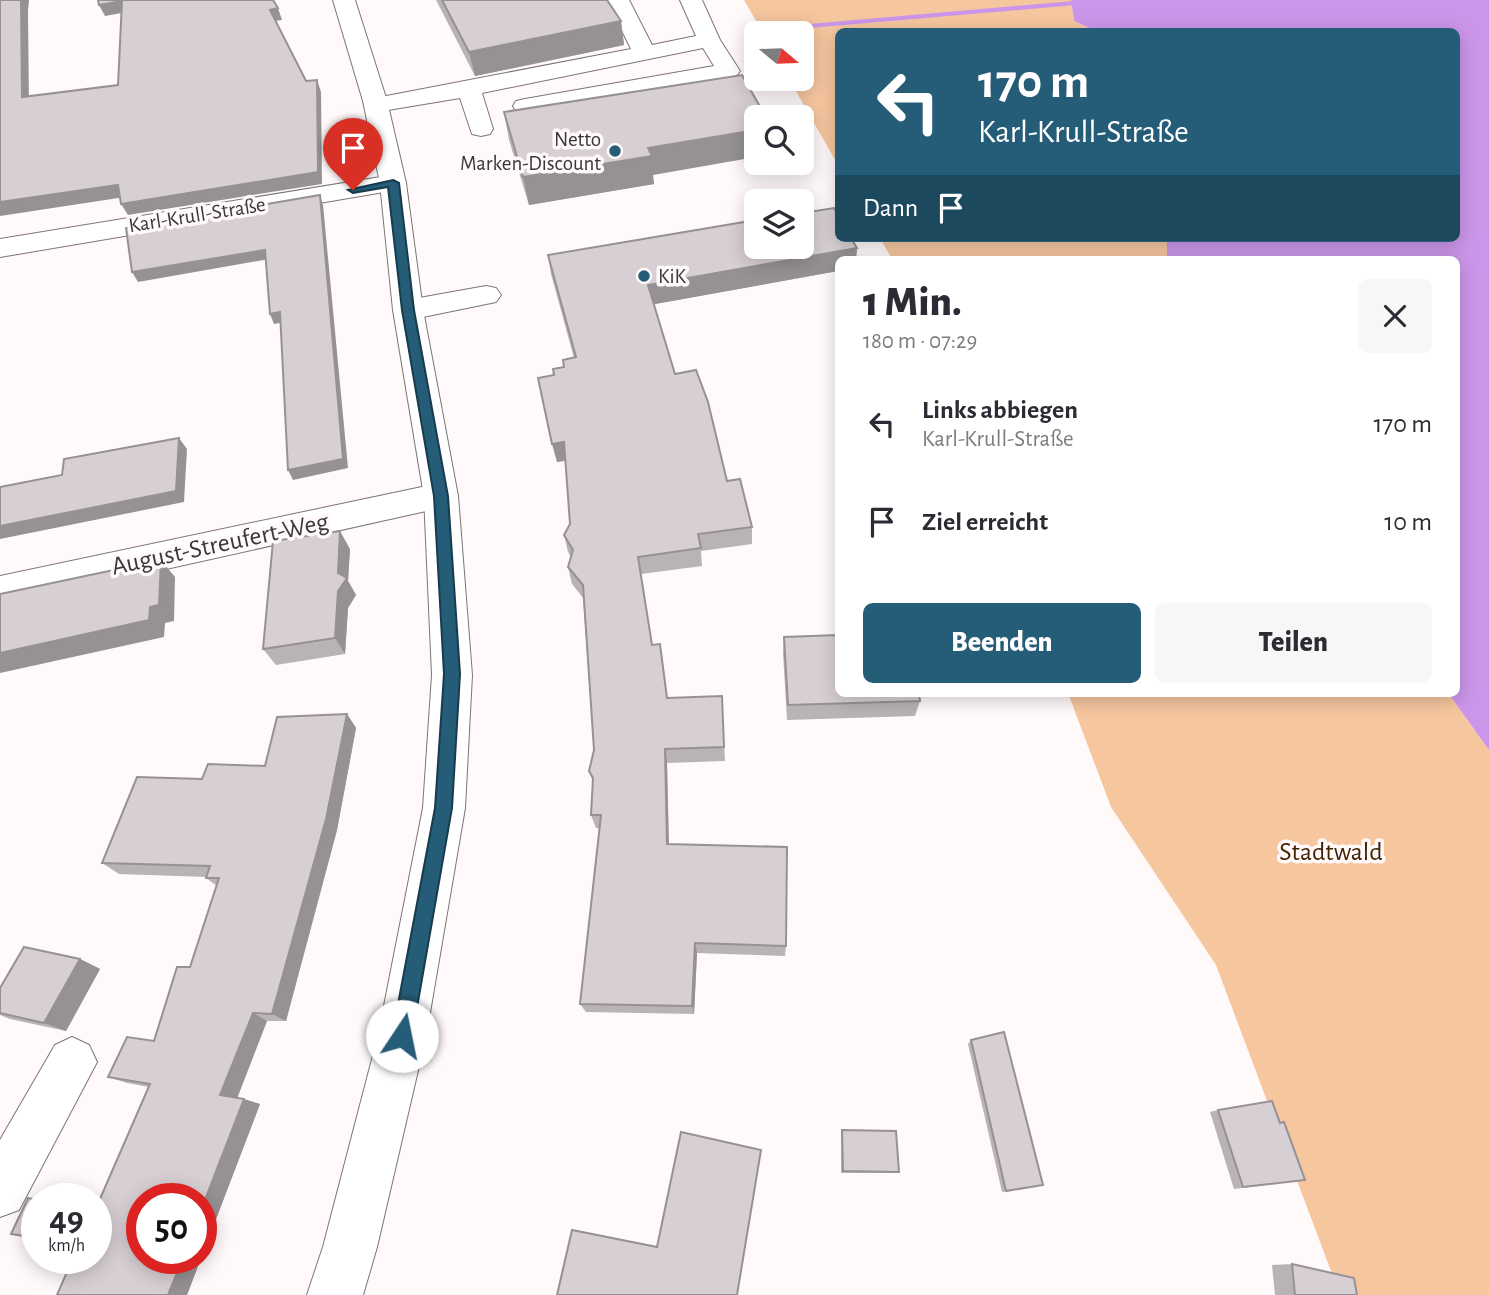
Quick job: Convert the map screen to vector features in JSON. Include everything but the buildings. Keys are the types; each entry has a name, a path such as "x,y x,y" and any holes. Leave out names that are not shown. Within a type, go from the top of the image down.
{"main road":[{"path":"335,1295 350,1247 402,1036 444,808 452,674 441,496 408,310 393,183 376,105 344,0"},
{"path":"525,106 728,71 709,40 691,0"},
{"path":"608,1 645,52"},
{"path":"376,105 469,89 709,40"},
{"path":"469,89 481,129"},
{"name":"Karl-Krull-Straße","path":"0,248 393,183"},
{"path":"408,310 486,295"},
{"name":"August-Streufert-Weg","path":"0,591 441,496"},
{"path":"0,1191 72,1062"}],"green space":[{"path":"744,0 1071,0 1074,21 1089,28 835,28 835,160 814,123 814,105 804,105 796,91 814,91 814,21 756,21"},
{"path":"882,242 1167,242 1167,256 890,256"},
{"name":"Stadtwald","path":"1070,697 1451,697 1489,750 1489,1295 1340,1295 1216,965 1111,807"}],"shaded area":[{"path":"1071,0 1489,0 1489,750 1451,697 1460,697 1460,256 1167,256 1167,242 1460,242 1460,28 1089,28 1074,21"}],"waterway":[{"path":"814,26 1073,3"}],"place":[{"name":"Netto Marken-Discount","path":"615,151"},
{"name":"KiK","path":"644,276"}],"route":[{"path":"353,190 393,183 408,310 441,496 452,674 444,808 402,1036"}]}
